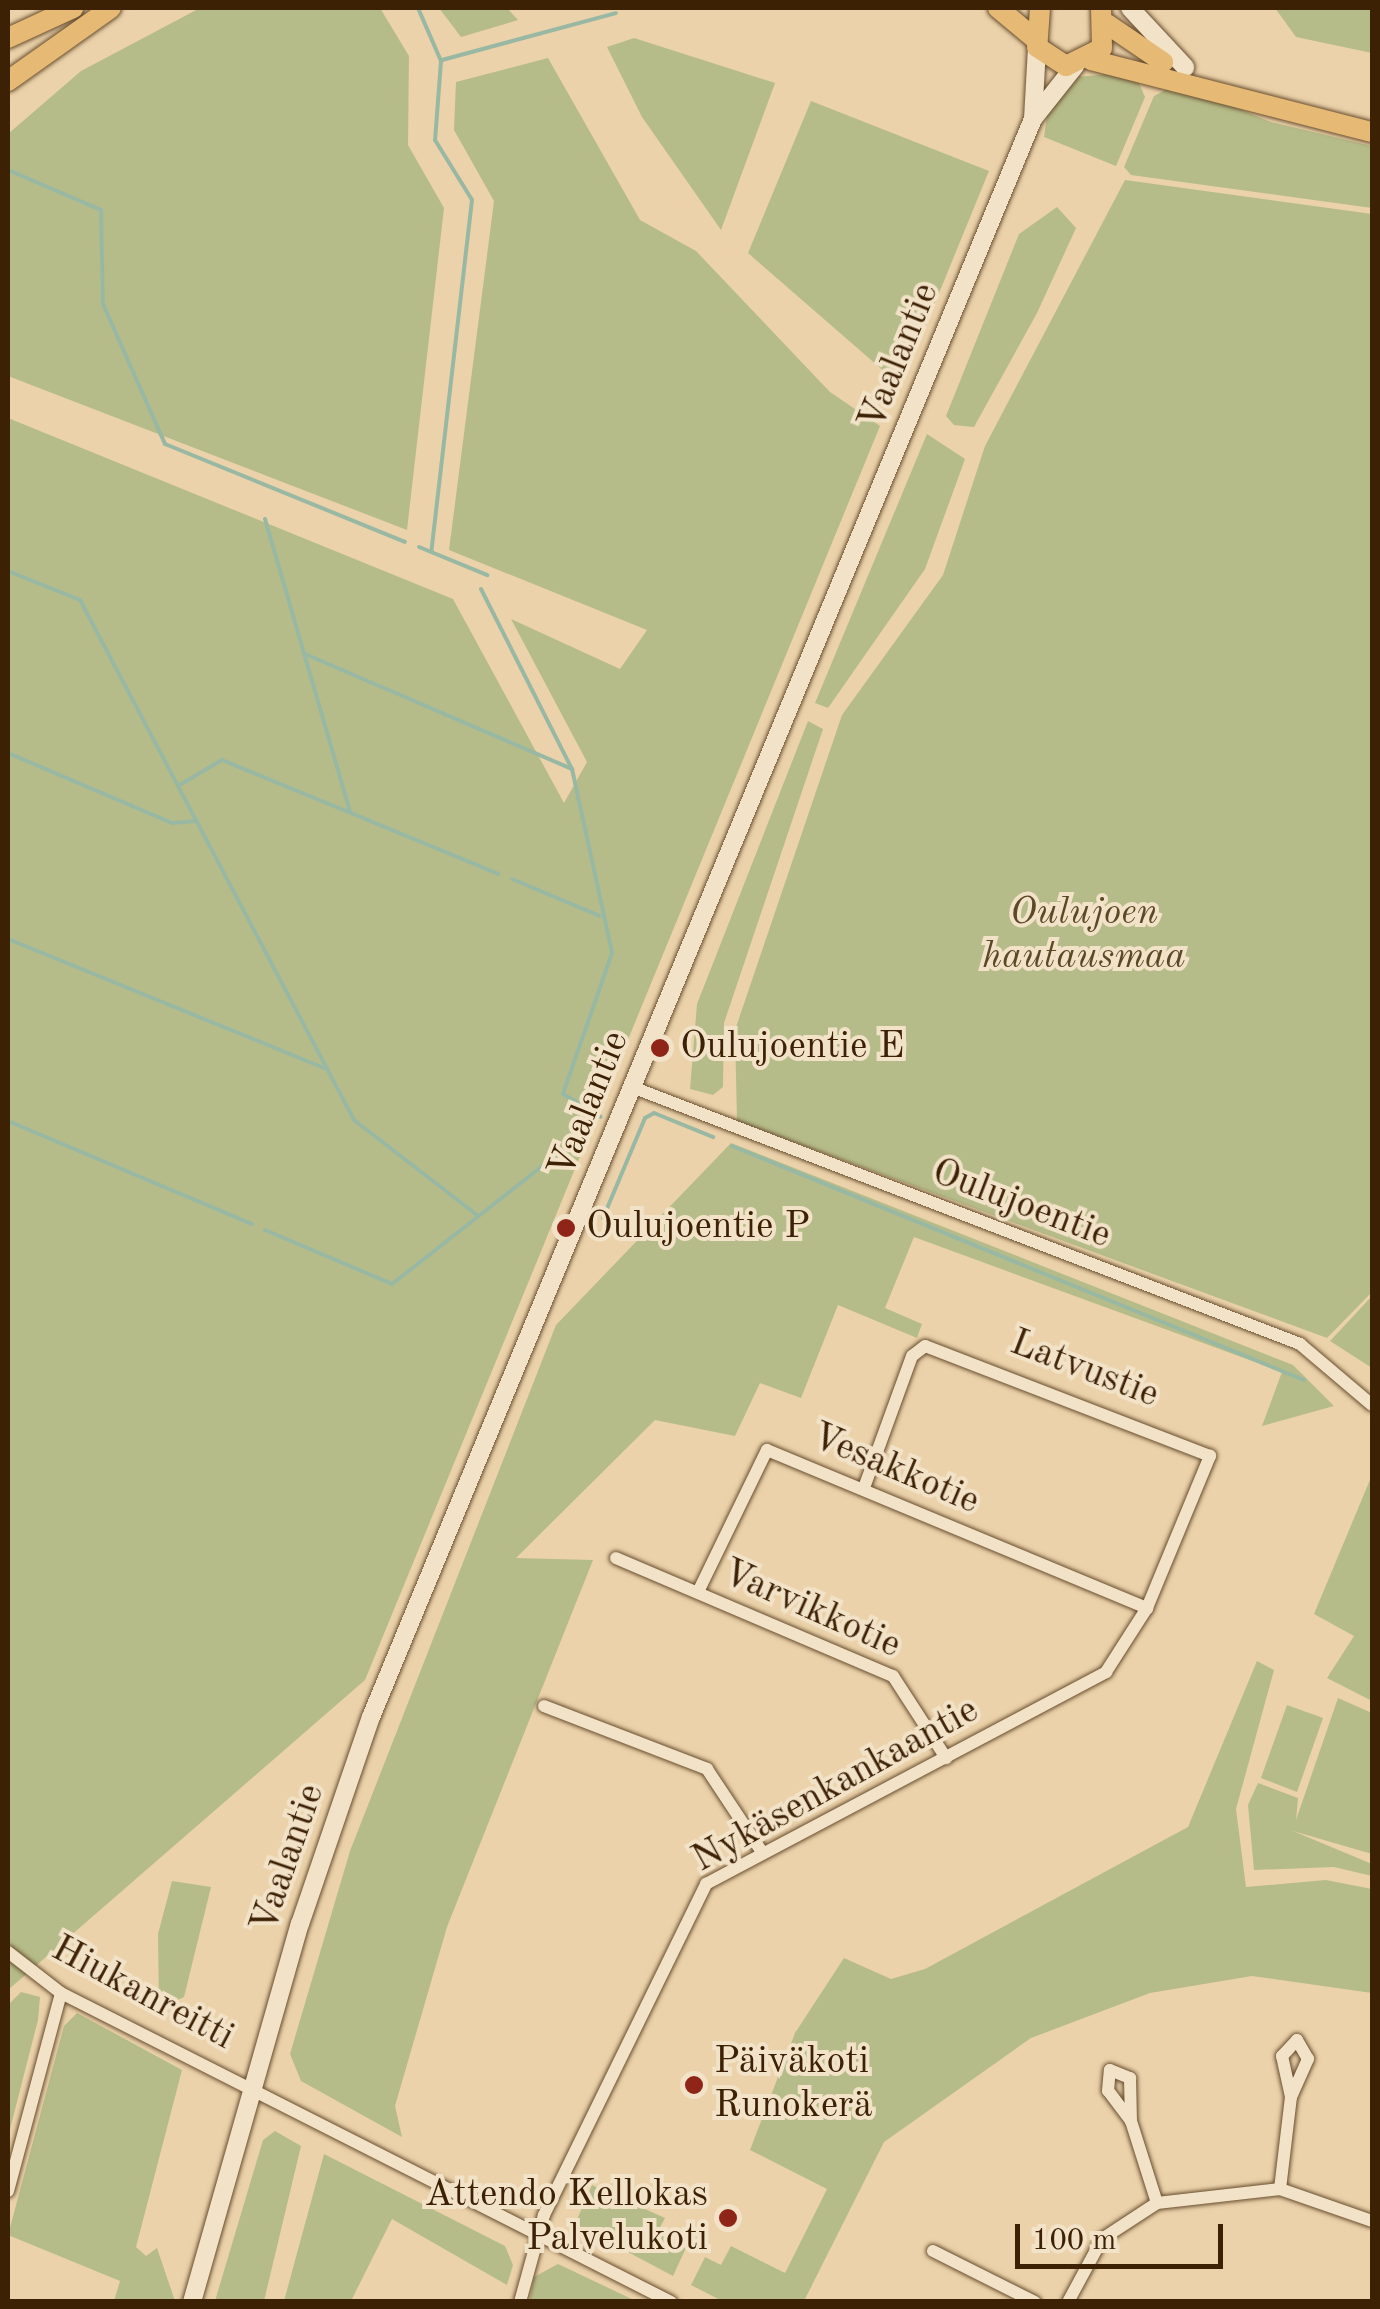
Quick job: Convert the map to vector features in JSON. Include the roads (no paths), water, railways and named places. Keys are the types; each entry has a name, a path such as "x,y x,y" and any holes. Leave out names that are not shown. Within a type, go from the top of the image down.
{"main road":[{"path":"8,38 73,8"},
{"path":"8,81 111,8"},
{"path":"998,8 1035,42 1083,63 1142,51"},
{"path":"1035,42 1040,8"},
{"path":"1083,63 1102,12 1142,51 1210,87 1372,132"}],"street":[{"path":"1130,8 1142,51"},
{"name":"Vaalantie","path":"1032,119 1035,42"},
{"name":"Vaalantie","path":"192,2302 251,2086 372,1718 1032,119 1083,63"},
{"name":"Oulujoentie","path":"632,1087 1300,1344 1372,1405"},
{"name":"Latvustie","path":"864,1488 912,1356 925,1346 1200,1448 1208,1470 1146,1608"},
{"name":"Vesakkotie","path":"698,1592 767,1450 1146,1608"},
{"name":"Varvikkotie","path":"616,1558 893,1676 946,1758"},
{"name":"Nykäsenkankaantie","path":"520,2302 538,2232 688,1907 706,1884 1106,1672 1146,1608"},
{"path":"544,1706 707,1769 762,1852"},
{"name":"Hiukanreitti","path":"8,1952 61,1993 671,2302"},
{"path":"8,2191 61,1993"},
{"path":"1280,2189 1292,2096"},
{"path":"1131,2121 1157,2203"},
{"path":"1068,2302 1102,2239 1157,2203 1280,2189 1372,2221"},
{"path":"934,2251 1035,2302"}],"waterway":[{"path":"418,8 441,61 435,140 472,200 431,552"},
{"path":"442,60 616,13"},
{"path":"8,170 101,210 103,304 165,444 405,542"},
{"path":"265,519 350,812"},
{"path":"419,547 487,575"},
{"path":"8,571 80,600 354,1120 477,1215"},
{"path":"481,589 572,769 612,953 563,1094 601,1117"},
{"path":"305,654 572,769"},
{"path":"8,753 172,823 196,821"},
{"path":"178,786 222,760 498,874"},
{"path":"512,879 600,916"},
{"path":"8,939 327,1069"},
{"path":"603,1218 645,1118 654,1113 713,1137"},
{"path":"8,1121 252,1224"},
{"path":"732,1146 1304,1380"},
{"path":"265,1230 392,1284 555,1156"}],"place":[{"name":"Oulujoentie E","path":"660,1048"},
{"name":"Oulujoentie P","path":"566,1228"},
{"name":"Päiväkoti Runokerä","path":"694,2085"},
{"name":"Attendo Kellokas Palvelukoti","path":"728,2218"}],"park label":[{"name":"Oulujoen hautausmaa","path":"1084,936"}]}
